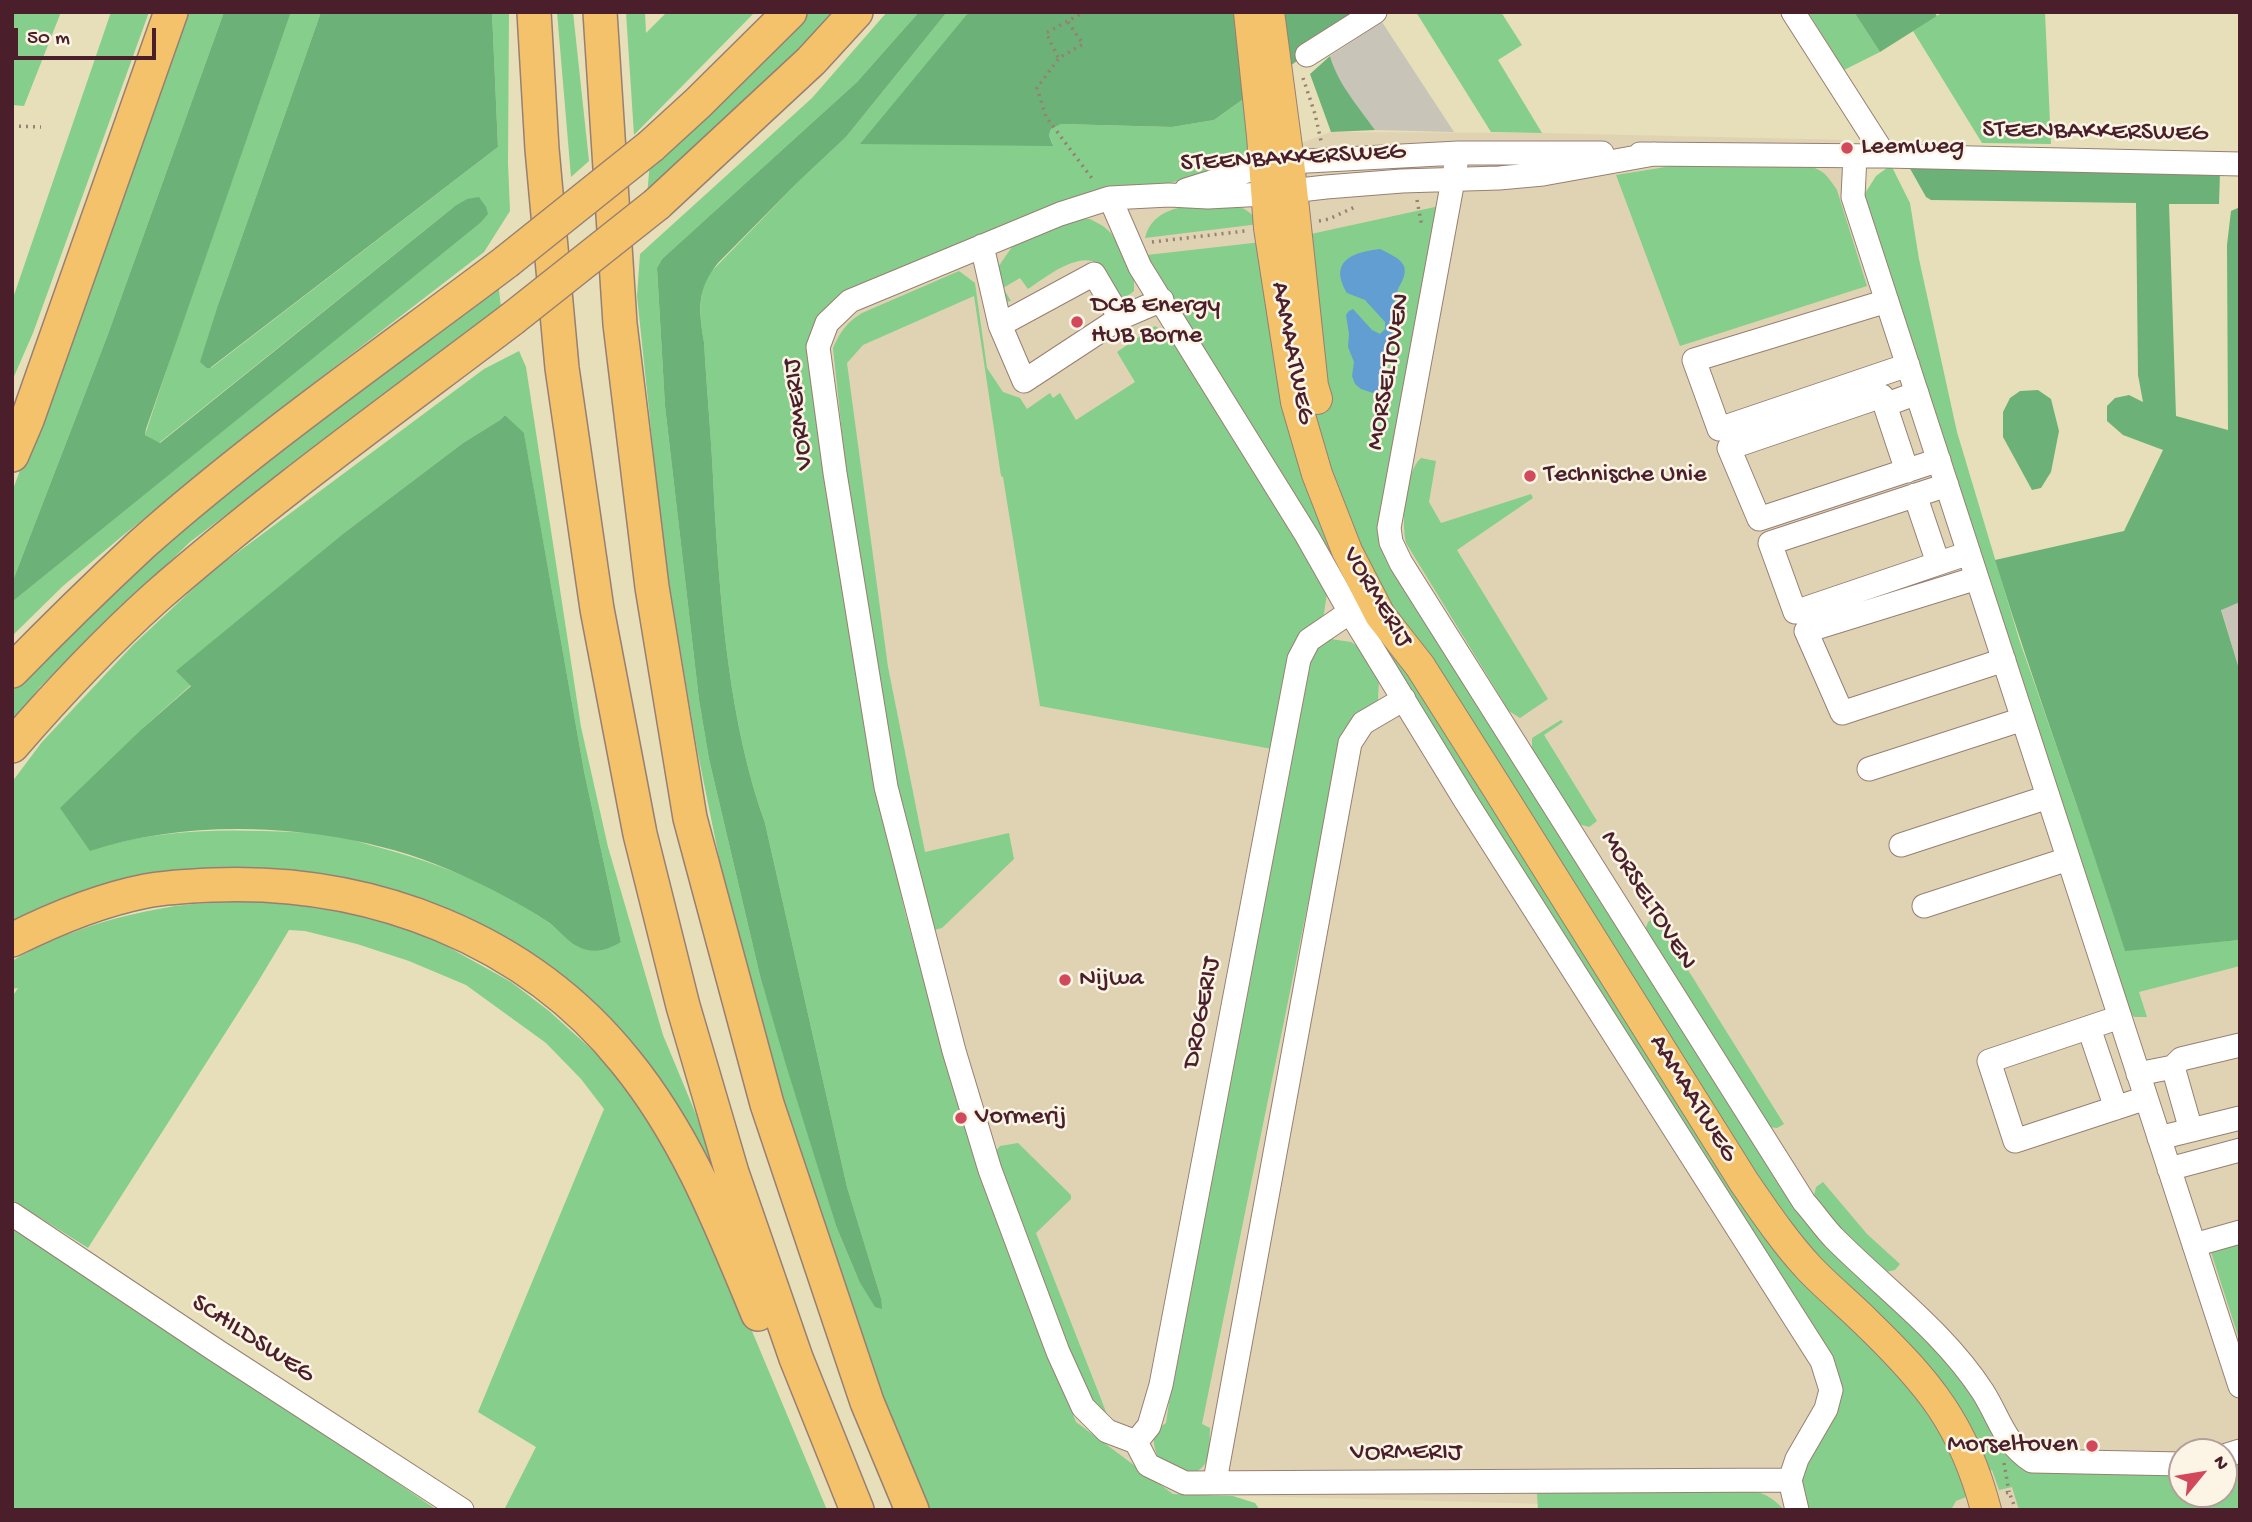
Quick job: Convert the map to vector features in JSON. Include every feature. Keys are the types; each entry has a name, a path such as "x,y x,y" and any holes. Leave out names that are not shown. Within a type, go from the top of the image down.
{"highway":[{"path":"12,455 27,420 171,12"},
{"path":"534,12 541,149 562,368 597,609 640,834 683,1006 732,1173 822,1429 857,1510"},
{"path":"600,12 620,324 652,587 690,818 767,1104 867,1402 912,1510"},
{"path":"12,671 132,554 200,496 506,262 651,146 734,69 790,12"},
{"path":"12,746 89,662 155,598 264,507 512,319 657,204 811,61 856,12"},
{"path":"12,940 69,914 147,891 244,884 284,885 351,895 433,920 488,947 536,977 567,1002 600,1032 648,1090 670,1123 702,1182 771,1344 822,1429"}],"main road":[{"name":"AAMAATWEG","path":"1249,12 1277,178"},
{"name":"AAMAATWEG","path":"1269,12 1277,178 1296,402 1317,474 1347,551 1380,615 1420,666 1765,1213 1809,1268 1908,1364 1942,1406 1968,1454 1986,1510"}],"street":[{"path":"1307,55 1375,12"},
{"path":"1793,12 1885,156"},
{"name":"STEENBAKKERSWEG","path":"1110,198 1169,195 1208,197 1277,178 1323,159 1458,153 1885,156 2240,164"},
{"name":"MORSELTOVEN","path":"1458,153 1389,528 1391,542 1401,564 1804,1202 1834,1238 1937,1334 1983,1392 2018,1452 2032,1461 2168,1464"},
{"name":"STEENBAKKERSWEG","path":"1277,178 1326,187 1499,178 1543,174 1654,154"},
{"path":"1855,156 1853,197 2240,1386"},
{"name":"VORMERIJ","path":"1110,198 1140,267 1307,536 1350,612 1465,800 1822,1361 1831,1390 1826,1409 1797,1459 1790,1480 1185,1483 1148,1465 1136,1442 1107,1431 1083,1407 1058,1352 990,1170 954,1051 886,787 837,486 818,347 827,323 850,301 982,246 1060,214 1110,198"},
{"path":"982,246 1000,326 1024,381 1120,318 1162,300"},
{"path":"1000,326 1094,274 1120,318"},
{"path":"1887,301 1694,360 1719,429 1908,365"},
{"path":"1885,405 1917,393"},
{"path":"1907,471 1882,396 1729,448 1759,519 1907,471 1938,460"},
{"path":"1947,485 1770,543 1794,612 1969,553"},
{"path":"1916,495 1938,564"},
{"path":"1977,578 1806,631 1842,713 2004,660"},
{"name":"DROGERIJ","path":"1136,1442 1149,1426 1161,1385 1299,659 1309,640 1350,612"},
{"path":"1215,1481 1350,743 1363,723 1404,699"},
{"path":"1869,769 2023,719"},
{"path":"1901,845 2048,797"},
{"path":"1924,906 2068,859"},
{"path":"2120,1017 1989,1061 2015,1141 2147,1098"},
{"path":"2089,1028 2116,1108"},
{"path":"2138,1074 2173,1067 2181,1059 2240,1045"},
{"path":"2173,1067 2191,1130"},
{"path":"2159,1138 2240,1118"},
{"path":"2169,1169 2240,1150"},
{"name":"SCHILDSWEG","path":"12,1214 462,1510"},
{"path":"2194,1245 2240,1232"},
{"path":"1790,1480 1797,1510"}],"path":[{"path":"1059,58 1045,33 1084,12"},
{"path":"1068,22 1083,44 1059,58 1037,88 1046,117 1082,167 1110,198"},
{"path":"1307,55 1300,62 1300,68 1315,114 1323,159"},
{"path":"12,126 41,127"},
{"path":"1326,187 1329,219"}],"shaded area":[{"path":"1382,22 1454,132 1375,130 1348,94 1330,56"},
{"path":"1331,132 1542,133 1851,140 2125,975 2240,944 2240,1510 1770,1510 1173,1494 1076,1422 1011,1259 959,1109 905,912 865,727 832,518 822,314 1115,189 1169,183 1225,171"},
{"path":"2240,602 2240,672 2221,609"}],"green space":[{"path":"12,12 61,12 24,106 12,105"},
{"path":"111,12 149,12 33,333 12,381 12,301"},
{"path":"189,12 224,12 108,334 12,583 12,492"},
{"path":"224,12 291,12 145,435 160,443 455,206 467,199 479,197 488,214 12,602 12,583 108,334"},
{"path":"291,12 321,12 219,302 211,368 498,147 492,12 509,12 510,211 484,252 302,392 121,537 63,586 12,636 12,602 321,351 455,206 159,443 145,435"},
{"path":"321,12 492,12 498,147 207,368 200,362 219,302"},
{"path":"557,12 573,12 589,161 571,177"},
{"path":"626,12 645,12 646,33 667,12 755,12 634,135"},
{"path":"797,12 832,12 812,38 647,196 650,161"},
{"path":"887,12 919,12 857,82 662,259 657,268 665,406 699,700 709,759 760,976 836,1226 859,1281 881,1298 847,1187 765,823 753,785 735,704 719,579 701,317 702,293 707,276 796,184 846,137 947,12 969,12 958,28 1053,145 1049,135 1051,129 1061,124 1172,127 1214,120 1248,96 1251,146 1243,159 1225,171 1169,183 1115,189 822,315 832,518 865,727 905,912 959,1108 1011,1259 1076,1422 1173,1494 1233,1496 1255,1503 1260,1510 930,1510 846,1304 809,1190 725,887 697,749 664,553 637,296 640,254 812,98"},
{"path":"919,12 947,12 846,137 718,263 706,282 700,310 719,579 735,704 753,785 765,823 847,1187 882,1309 875,1307 859,1281 836,1226 760,976 709,759 699,700 665,406 657,268 662,259 857,82"},
{"path":"969,12 1366,12 1214,120 1172,127 1061,124 1051,129 1049,135 1053,146 860,144"},
{"path":"1416,12 1501,12 1522,45 1498,60 1542,133 1491,132"},
{"path":"1808,12 1854,12 1880,52 1844,70"},
{"path":"1854,12 1934,12 1937,16 1880,52"},
{"path":"1943,12 2045,12 2051,144 1982,143 1913,31"},
{"path":"1330,56 1343,85 1375,130 1331,132 1310,74"},
{"path":"1709,160 1782,161 1809,166 1822,172 1837,190 1867,286 1680,346 1616,175"},
{"path":"1891,165 1910,203 1919,259 1957,432 2019,639 2125,950 2240,940 2240,966 2139,992 2147,1017 2134,1017 2128,1010 1864,195 1876,176"},
{"path":"1908,165 2220,172 2219,204 2169,204 2176,416 2228,430 2227,245 2231,211 2240,207 2240,602 2221,610 2240,672 2240,940 2125,951 1995,560 2124,531 2163,450 2123,435 2107,421 2107,406 2115,398 2129,395 2143,402 2138,375 2136,203 1931,200 1926,197"},
{"path":"1206,204 1243,208 1259,224 1145,238 1149,228 1161,215 1178,208"},
{"path":"1444,205 1382,523 1779,1179 1930,1337 1974,1397 2004,1453 2032,1470 2168,1473 2168,1508 2238,1508 2239,1464 2240,1510 2019,1510 2012,1487 1999,1490 1992,1470 1962,1482 1966,1497 1956,1501 1951,1510 1803,1510 1801,1484 1838,1383 1716,1180 1334,569 1312,524 1147,255 1288,239"},
{"path":"1074,219 1090,219 1111,233 1134,272 1134,291 1125,298 1122,297 1099,265 1082,260 1053,272 1028,289 1020,278 1003,288 1011,301 1005,302 996,270 1012,247"},
{"path":"959,271 975,283 987,368 1003,392 1020,398 1027,409 1050,393 1053,398 1060,393 1076,420 1135,382 1117,352 1155,326 1174,337 1279,508 1327,593 1323,620 1272,749 1040,706 974,296 863,345 847,363 888,667 925,852 1009,833 1014,859 942,928 930,931 905,836 852,527 833,348 844,328 862,313"},
{"path":"498,282 501,307 190,542 40,687 12,723 12,683 118,576"},
{"path":"519,351 526,367 581,727 608,847 663,1035 695,1112 748,1265 703,1165 524,962 266,877 12,930 12,782 42,742 133,645 210,573 484,369","holes":["505,415 524,434 584,771 621,942 578,947 532,911 481,883 426,861 333,835 198,831 133,839 90,850 143,728 191,685 348,530 463,443"]},
{"path":"2038,390 2051,399 2059,431 2051,472 2041,488 2032,490 2003,437 2003,412 2010,398 2020,391"},
{"path":"505,415 524,433 584,771 621,942 602,950 581,948 527,908 459,874 417,857 325,835 228,829 180,832 133,839 90,851 60,808 191,686 176,671 348,530 463,443"},
{"path":"1421,458 1436,461 1429,502 1441,523 1531,494 1533,498 1457,550 1548,699 1520,718 1509,711 1406,543 1404,523 1408,486 1411,474"},
{"path":"1331,639 1351,642 1362,649 1379,680 1378,700 1341,741 1202,1424 1210,1428 1208,1456 1203,1467 1190,1474 1158,1458 1154,1439 1157,1431 1166,1423 1177,1349 1307,657 1319,644"},
{"path":"1561,720 1563,722 1544,735 1597,821 1589,827 1579,824 1532,748 1532,738"},
{"path":"245,901 287,902 347,910 432,938 511,982 549,1011 610,1066 666,1145 726,1269 827,1510 504,1510 536,1447 478,1412 604,1109 581,1079 546,1043 466,985 409,961 357,944 305,931 289,930 88,1248 12,1200 12,997 18,988 12,989 12,961 67,935 124,916 184,905"},
{"path":"1655,917 1784,1124 1777,1128 1768,1127 1645,930 1648,922"},
{"path":"1018,1143 1071,1195 1071,1199 1036,1233 1110,1422 1090,1406 997,1156 996,1151 1000,1146"},
{"path":"1823,1182 1867,1234 1900,1264 1895,1270 1886,1272 1828,1215 1814,1195 1816,1187"},
{"path":"12,1222 69,1259 437,1510 12,1510"},
{"path":"2240,1240 2240,1342 2210,1249"},
{"path":"1751,1491 1769,1497 1784,1510 1538,1510 1537,1493"}],"water":[{"path":"1380,249 1398,259 1405,273 1393,309 1398,330 1383,360 1389,380 1385,390 1373,393 1361,389 1352,376 1354,362 1348,347 1346,315 1353,309 1372,330 1380,334 1385,329 1385,322 1365,300 1347,293 1340,273 1346,260"}],"place":[{"name":"Leemweg","path":"1847,148"},
{"name":"DCB Energy HUB Borne","path":"1077,322"},
{"name":"Technische Unie","path":"1530,476"},
{"name":"Nijwa","path":"1065,980"},
{"name":"Vormerij","path":"961,1118"},
{"name":"Morseltoven","path":"2092,1446"}]}
